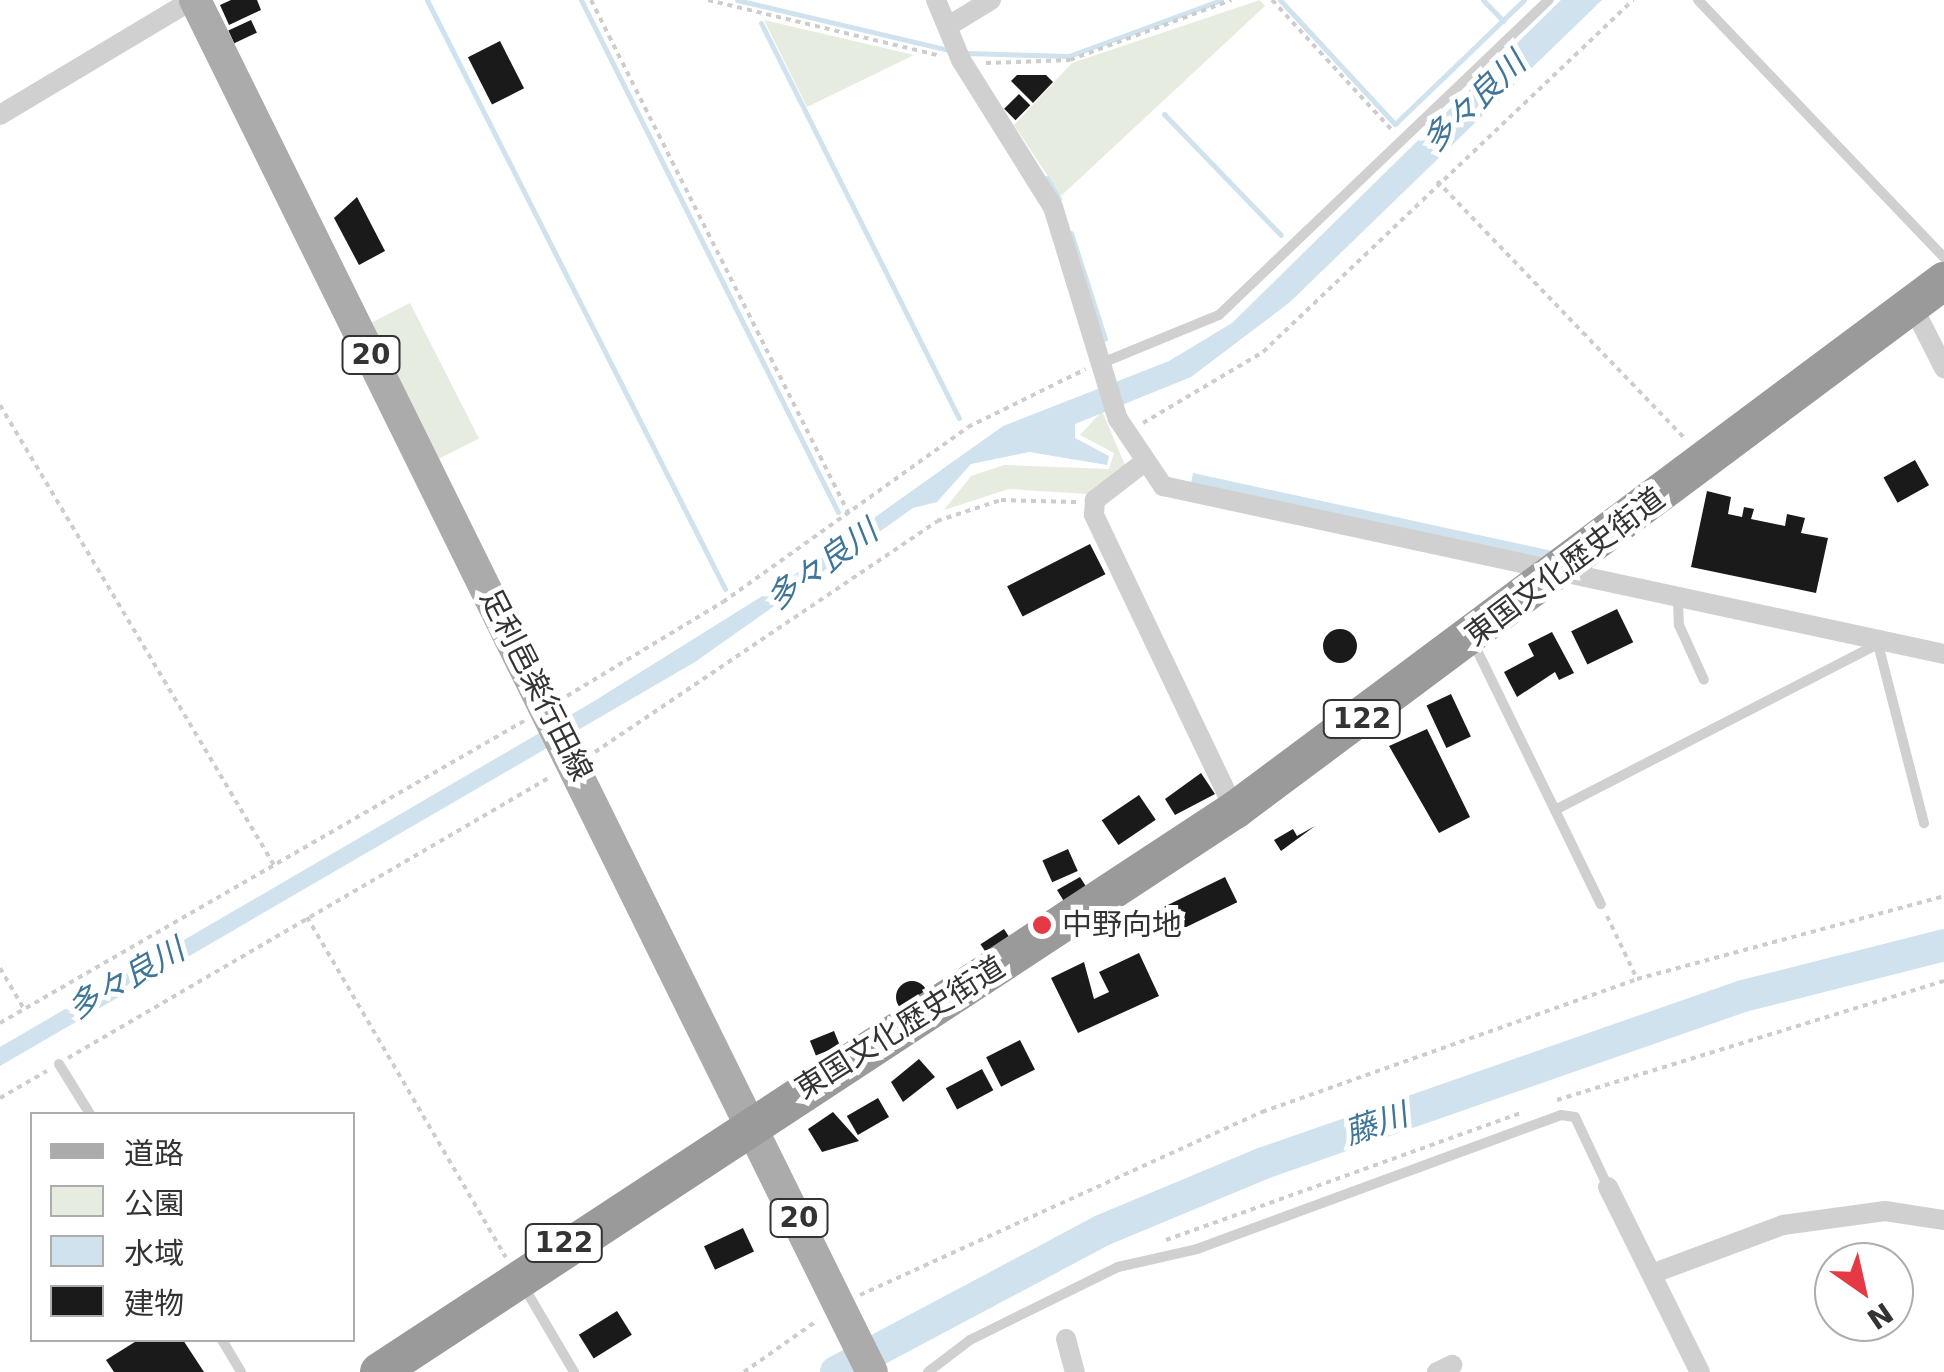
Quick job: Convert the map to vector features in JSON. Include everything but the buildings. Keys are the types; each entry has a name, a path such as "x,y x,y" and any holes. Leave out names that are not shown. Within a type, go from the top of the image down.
{"highway":[{"name":"東国文化歴史街道","path":"378,1372 516,1274 1235,810 1472,639 1944,281"}],"main road":[{"name":"足利邑楽行田線","path":"194,0 754,1120 872,1372"}],"street":[{"path":"0,114 194,0"},
{"path":"936,0 950,25 961,60 1054,207 1122,424 1144,463 1184,494 1881,644 1944,654"},
{"path":"950,25 991,0"},
{"path":"1912,305 1944,368"},
{"path":"1144,463 1095,500 1101,533 1235,810"},
{"path":"1608,1187 1700,1372"},
{"path":"1654,1274 1783,1225 1885,1210 1944,1220"},
{"path":"1066,1339 1075,1372"}],"lane":[{"path":"1101,367 1219,315 1549,0"},
{"path":"1698,0 1944,257"},
{"path":"1678,600 1679,625 1704,680"},
{"path":"1472,639 1601,904"},
{"path":"1555,810 1881,644 1924,823"},
{"path":"59,1064 89,1112"},
{"path":"928,1372 970,1340 1118,1268 1197,1250 1562,1115 1575,1117 1608,1187"},
{"path":"516,1274 574,1372"},
{"path":"223,1342 241,1372"}],"path":[{"path":"591,0 850,516"},
{"path":"1272,0 1403,142"},
{"path":"1122,424 1264,352 1436,181 1633,0"},
{"path":"1436,181 1704,461"},
{"path":"0,1023 632,663 850,516 982,418 1101,367"},
{"path":"0,404 274,865"},
{"path":"0,1098 573,761 936,521 1001,500 1095,500"},
{"path":"744,1372 842,1310 1149,1157 1638,979 1944,896"},
{"path":"1601,904 1638,979"},
{"path":"307,917 516,1274"},
{"path":"0,968 24,1009"}],"green space":[{"path":"1260,0 1265,6 1061,196 1014,125 1072,63"},
{"path":"764,20 914,55 807,107"},
{"path":"410,303 479,438 439,459 370,323"},
{"path":"1102,411 1125,465 1087,494 1009,489 944,510 971,476 1004,465 1109,469 1114,453 1080,435"}],"water":[{"name":"多々良川","path":"1561,0 1602,0 1290,302 1191,377 1075,424 1075,438 1109,456 1107,465 1029,452 971,464 937,502 913,508 695,662 0,1066 0,1047 591,703 777,587 1003,426 1169,361 1232,323"},
{"path":"1193,473 1557,552 1548,559 1191,483"}],"waterway":[{"path":"427,0 725,589"},
{"name":"多々良川","path":"581,0 838,512"},
{"path":"737,0 949,50"},
{"path":"965,53 1069,56 1221,0"},
{"path":"1280,0 1395,124 1524,0"},
{"path":"1483,0 1503,21"},
{"path":"761,23 959,418"},
{"path":"1164,114 1281,235"},
{"path":"1047,178 1059,199"},
{"path":"1071,233 1105,339"},
{"name":"藤川","path":"836,1372 1103,1230 1264,1163 1743,996 1944,945"}],"place":[{"name":"中野向地","path":"1042,925"}]}
